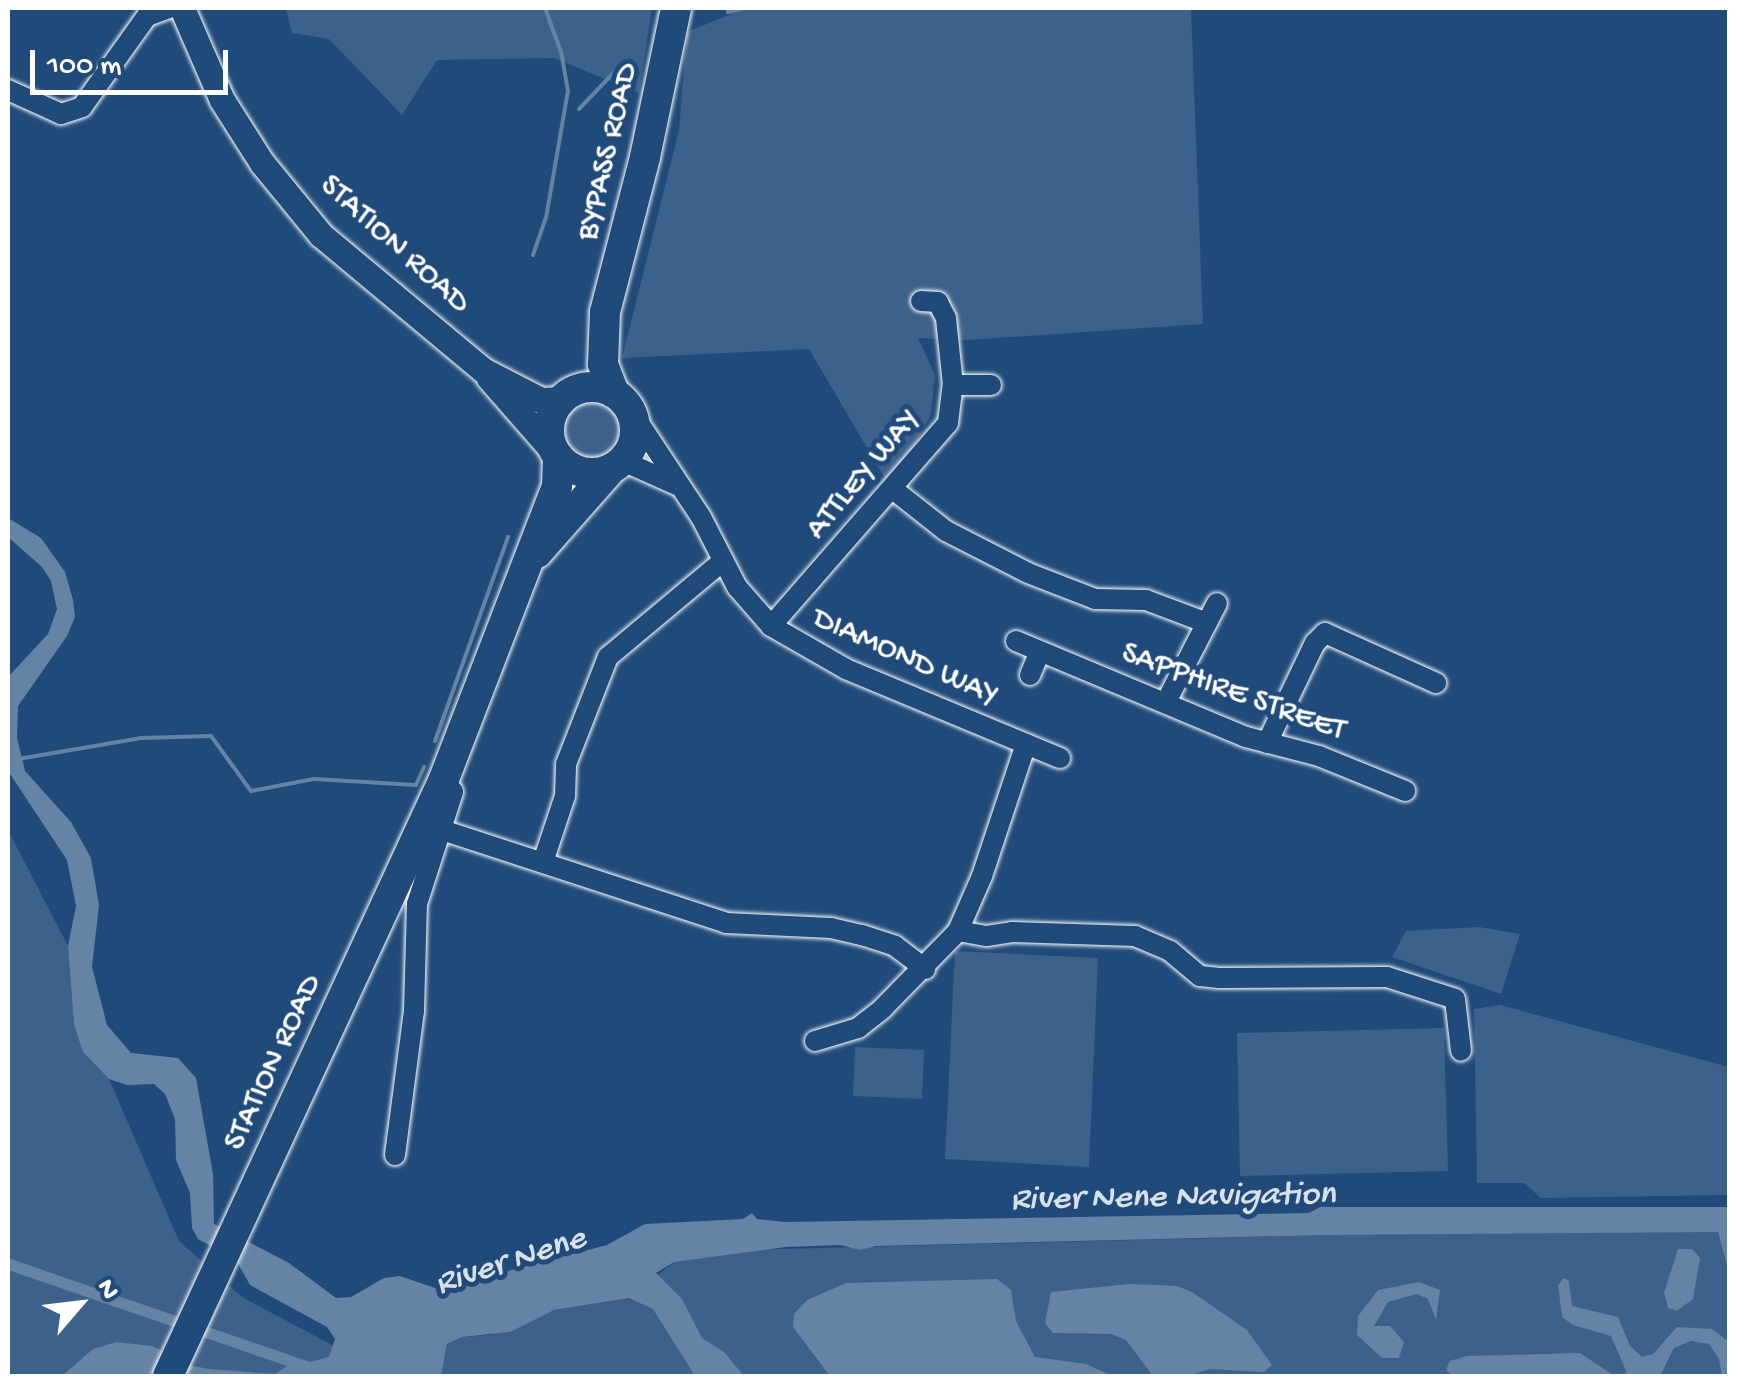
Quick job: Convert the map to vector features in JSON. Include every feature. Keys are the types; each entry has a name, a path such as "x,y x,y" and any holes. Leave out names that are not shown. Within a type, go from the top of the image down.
{"highway":[{"name":"BYPASS ROAD","path":"564,397 605,312 645,157 676,8"},
{"name":"BYPASS ROAD","path":"605,312 603,364 622,402"},
{"path":"587,387 622,402 634,441 617,465 579,472 556,454 548,424 564,397 587,387"},
{"name":"STATION ROAD","path":"168,1376 444,779 530,558 532,540 557,486 556,454"},
{"name":"STATION ROAD","path":"530,558 617,465"}],"main road":[{"name":"STATION ROAD","path":"182,8 222,100 300,211 368,277 483,370 556,454"},
{"name":"STATION ROAD","path":"483,370 541,400 564,397"}],"street":[{"path":"8,90 61,114 82,107 147,16 169,8"},
{"name":"ATTLEY WAY","path":"772,626 894,490 948,423 952,385 944,309 938,302 921,301"},
{"path":"952,385 991,384"},
{"name":"DIAMOND WAY","path":"622,402 681,488 737,587 772,626 808,651 846,669 1060,758"},
{"path":"617,465 681,488"},
{"path":"894,490 946,531 1028,574 1095,598 1146,600 1207,623"},
{"path":"543,862 565,796 566,764 608,656 723,561"},
{"path":"1166,702 1217,603"},
{"path":"1267,743 1315,643 1324,633 1436,682"},
{"name":"SAPPHIRE STREET","path":"1016,641 1267,743 1318,756 1404,790"},
{"path":"1030,675 1040,652"},
{"path":"815,1041 858,1028 924,969 958,931 982,876 1026,744"},
{"name":"STATION ROAD","path":"395,1155 414,1011 417,904 453,792 444,779"},
{"path":"439,829 726,923 832,928 862,935 894,946 924,969"},
{"path":"958,931 987,936 1012,932 1135,936 1154,942 1200,976 1387,977 1455,999 1461,1051"}],"shaded area":[{"path":"286,8 652,8 639,93 554,58 437,60 402,115 329,39 292,33"},
{"path":"746,8 1191,8 1203,324 968,340 918,338 935,375 931,414 915,445 886,480 809,349 622,358 679,130 687,32"},
{"path":"592,398 615,408 625,431 615,454 592,464 569,454 559,431 569,408"},
{"path":"8,518 41,538 65,572 73,600 75,617 67,636 18,706 17,738 25,771 71,822 91,858 99,905 92,967 107,1025 131,1053 178,1058 196,1078 213,1174 214,1224 289,1263 336,1298 351,1297 384,1278 400,1276 438,1289 607,1245 645,1224 743,1219 752,1213 757,1219 785,1222 1309,1213 1320,1207 1730,1207 1729,1272 1718,1232 1327,1235 876,1246 860,1250 840,1245 786,1247 674,1262 656,1273 682,1299 702,1338 724,1352 744,1376 695,1376 653,1309 629,1298 554,1310 510,1332 462,1337 447,1344 441,1376 62,1376 93,1349 116,1342 152,1346 193,1366 209,1369 275,1374 287,1366 8,1270 8,1258 310,1362 329,1357 335,1339 327,1327 250,1285 236,1260 198,1239 192,1228 190,1193 176,1160 175,1119 165,1094 154,1084 127,1085 109,1079 83,1052 74,1025 68,946 76,906 67,860 8,771 8,677 48,634 57,609 51,581 42,567 8,537"},
{"path":"8,830 68,946 74,1025 83,1052 109,1079 179,1241 242,1297 351,1355 347,1376 8,1376"},
{"path":"1479,927 1520,934 1501,994 1392,957 1406,931"},
{"path":"955,951 1098,958 1089,1167 945,1159"},
{"path":"1500,1005 1729,1067 1729,1195 1541,1198 1524,1183 1477,1183 1474,1009"},
{"path":"1444,1028 1448,1171 1240,1176 1237,1033"},
{"path":"855,1047 924,1050 922,1099 853,1096"},
{"path":"1729,1231 1729,1376 441,1376 447,1344 462,1337 489,1335 554,1310 629,1298 674,1262 745,1250 1327,1235"},
{"path":"1678,1249 1692,1249 1700,1258 1693,1299 1677,1311 1668,1308 1664,1293"},
{"path":"1564,1278 1569,1281 1572,1306 1618,1317 1630,1346 1642,1357 1653,1354 1677,1327 1712,1329 1729,1342 1729,1376 1722,1376 1719,1359 1709,1344 1691,1341 1674,1348 1660,1376 1453,1376 1446,1370 1450,1361 1467,1356 1580,1353 1613,1375 1627,1373 1611,1336 1573,1325 1562,1317 1558,1285"},
{"path":"997,1279 1011,1290 1016,1321 1035,1357 1086,1364 1112,1376 830,1376 793,1327 794,1314 807,1300 846,1283"},
{"path":"1419,1282 1440,1290 1436,1320 1428,1299 1417,1294 1388,1302 1374,1326 1390,1326 1404,1342 1399,1358 1382,1358 1357,1335 1358,1316 1378,1290"},
{"path":"1129,1284 1177,1286 1192,1292 1247,1330 1272,1365 1264,1372 1209,1369 1189,1376 1153,1376 1126,1340 1111,1334 1053,1333 1045,1323 1051,1292"}],"waterway":[{"path":"533,255 546,218 568,91 561,52 545,8"},
{"path":"729,8 728,12 746,8"},
{"path":"579,109 621,65"},
{"path":"435,741 508,537"},
{"path":"18,759 141,738 211,736 251,791 314,779 416,785 424,767"}],"water label":[{"name":"River Nene Navigation","path":"1173,1199"},
{"name":"River Nene","path":"511,1263"}]}
